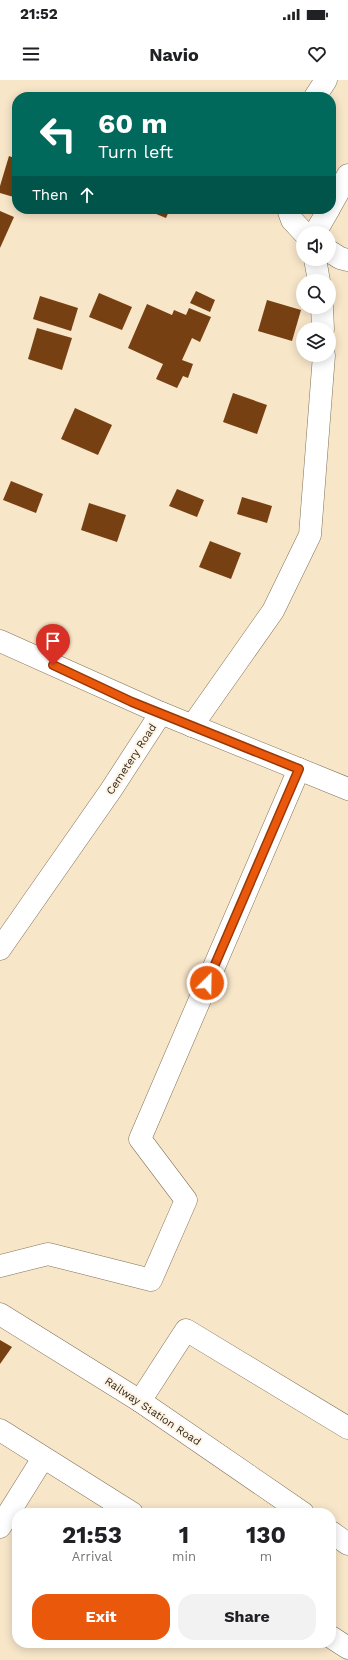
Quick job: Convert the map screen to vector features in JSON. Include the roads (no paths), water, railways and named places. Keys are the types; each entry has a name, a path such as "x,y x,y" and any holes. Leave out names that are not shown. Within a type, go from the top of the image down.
{"street":[{"path":"318,92 326,80"},
{"path":"336,196 348,175"},
{"path":"290,214 292,220 298,226"},
{"path":"319,226 326,214"},
{"path":"336,254 348,260"},
{"path":"192,726 273,611 310,535 323,362"},
{"name":"Cemetery Road","path":"0,641 161,713 112,790 0,949"},
{"path":"161,713 348,789"},
{"path":"0,1266 48,1254 151,1280 186,1200 140,1139 299,769"},
{"name":"Railway Station Road","path":"0,1314 140,1401 296,1508"},
{"path":"140,1401 186,1330 348,1428"},
{"path":"0,1430 124,1508"},
{"path":"0,1527 43,1458"},
{"path":"336,1536 348,1544"},
{"path":"336,1640 348,1648"}]}
